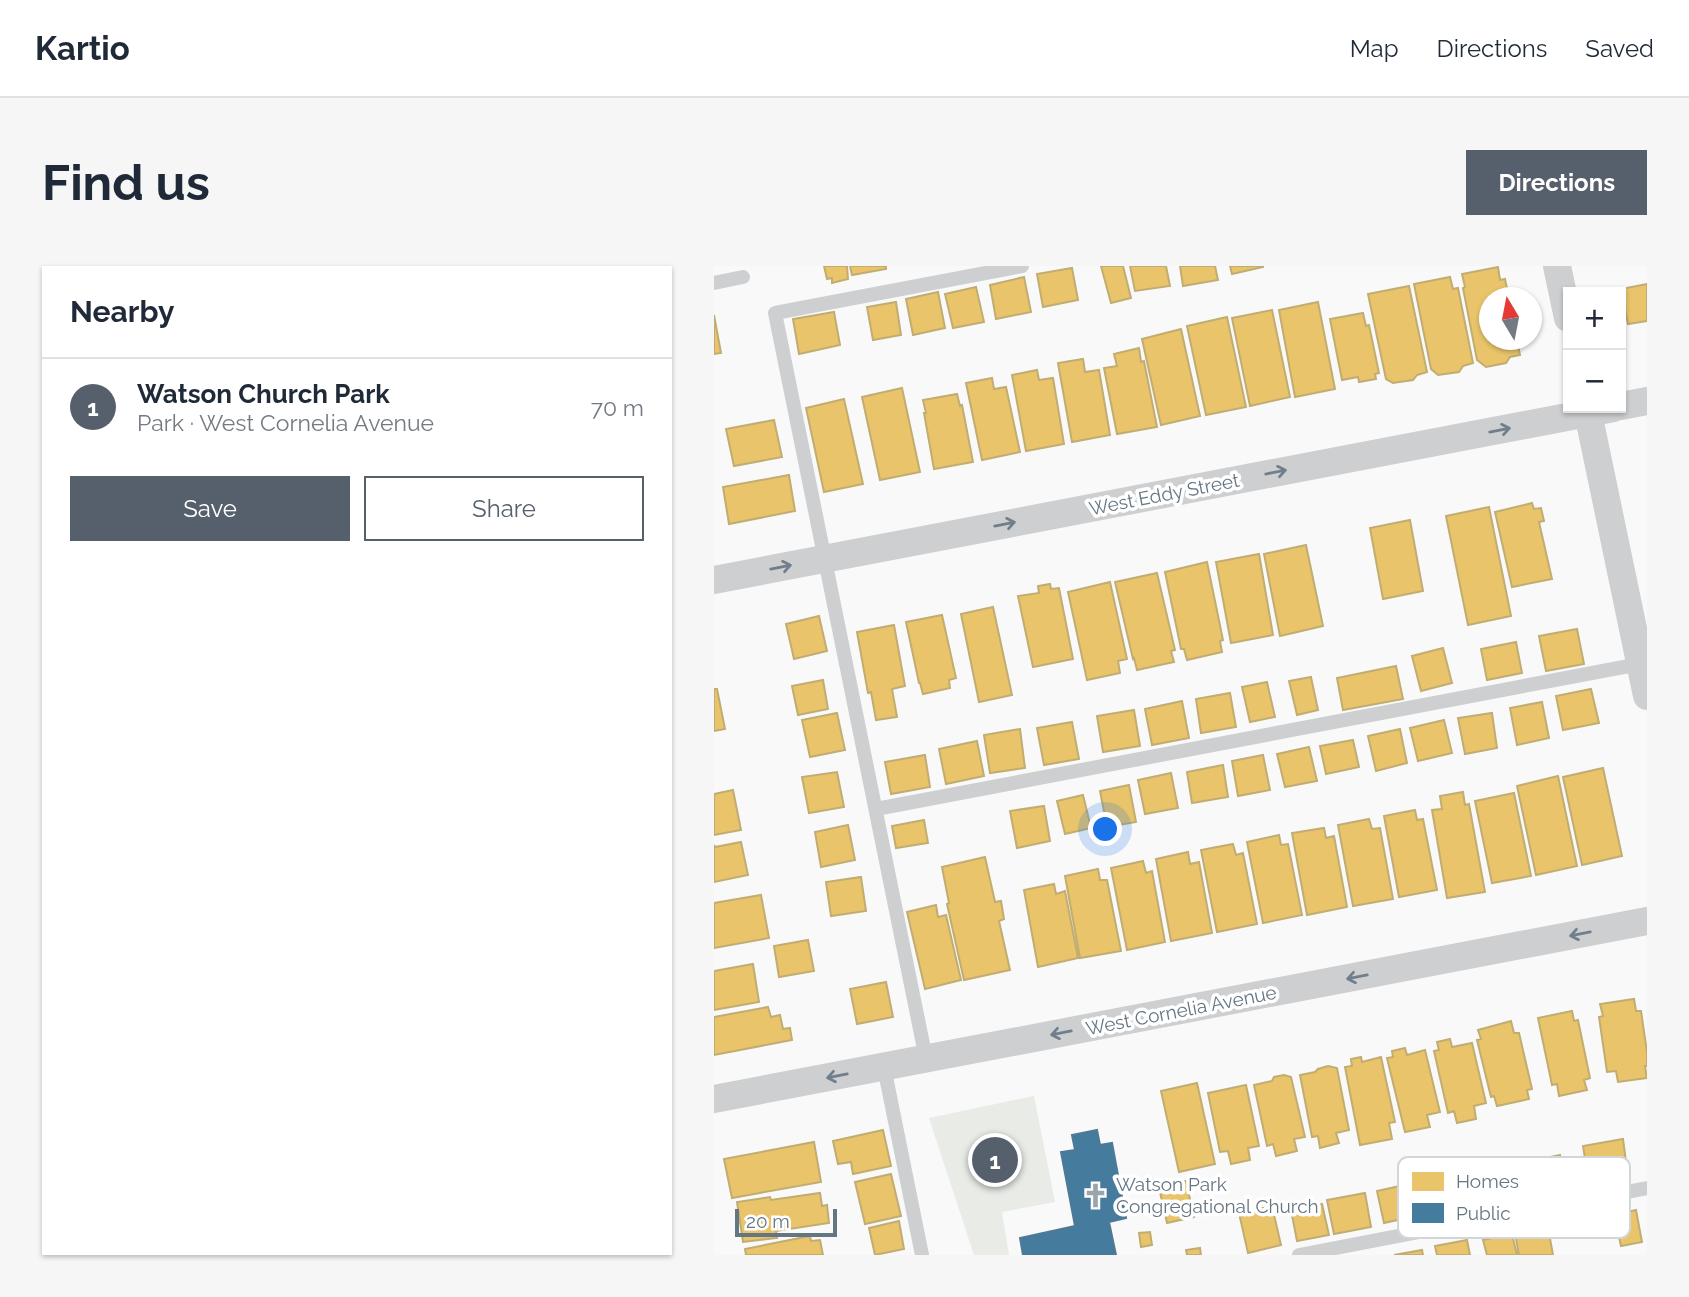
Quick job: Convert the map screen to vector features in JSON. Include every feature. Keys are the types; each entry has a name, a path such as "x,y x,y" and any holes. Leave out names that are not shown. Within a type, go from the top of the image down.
{"street":[{"path":"1557,266 1563,294"},
{"path":"1626,405 1647,401"},
{"name":"West Eddy Street","path":"714,580 1575,413"},
{"path":"1597,413 1644,663 1647,695"},
{"name":"West Cornelia Avenue","path":"714,1100 1647,921"}],"lane":[{"path":"926,1059 775,313 1022,266"},
{"path":"714,283 743,277"},
{"path":"876,809 1644,663"},
{"path":"884,1067 922,1255"},
{"path":"1299,1255 1398,1236"}],"shaded area":[{"path":"1034,1096 1055,1202 1002,1212 1009,1255 974,1255 929,1118"}],"building: Homes":[{"path":"824,266 847,266 848,279 832,283 832,278 827,279"},
{"path":"850,266 886,266 886,269 852,275"},
{"path":"1101,266 1123,266 1131,298 1111,303"},
{"path":"1130,266 1166,266 1170,286 1135,291"},
{"path":"1180,266 1215,266 1218,280 1183,286"},
{"path":"1230,266 1263,266 1263,267 1232,274"},
{"path":"1498,267 1500,280 1505,279 1507,287 1479,287 1479,350 1519,350 1520,355 1510,357 1506,363 1486,367 1477,360 1462,274"},
{"path":"1072,268 1078,300 1043,307 1037,274"},
{"path":"1024,277 1031,312 996,319 990,285"},
{"path":"1450,277 1453,289 1458,288 1473,363 1463,366 1459,372 1438,375 1431,369 1414,284"},
{"path":"1647,284 1647,321 1628,324 1626,288"},
{"path":"1409,286 1427,372 1417,375 1413,380 1393,383 1386,379 1368,294"},
{"path":"976,287 984,322 953,328 945,294"},
{"path":"938,292 945,328 913,335 906,299"},
{"path":"896,302 901,335 873,340 867,307"},
{"path":"1318,302 1335,389 1295,397 1279,310"},
{"path":"1272,310 1290,397 1250,406 1232,318"},
{"path":"834,312 840,345 799,354 793,319"},
{"path":"1363,313 1366,326 1369,325 1379,373 1375,374 1376,379 1359,382 1358,377 1342,380 1330,319"},
{"path":"714,315 721,353 714,354"},
{"path":"1227,317 1246,407 1206,415 1187,326"},
{"path":"1181,329 1200,416 1161,425 1142,339"},
{"path":"1139,348 1157,427 1117,434 1104,368 1117,366 1114,354"},
{"path":"1083,359 1085,372 1099,370 1110,435 1072,442 1058,363"},
{"path":"1037,370 1039,380 1053,378 1064,444 1026,451 1012,375"},
{"path":"992,378 994,389 1006,387 1020,452 982,460 966,383"},
{"path":"902,388 920,472 880,480 862,397"},
{"path":"957,394 960,406 962,405 973,462 934,469 923,400"},
{"path":"844,399 863,484 824,492 806,408"},
{"path":"774,420 782,457 734,466 726,429"},
{"path":"789,475 795,511 729,524 723,487"},
{"path":"1532,503 1534,509 1541,508 1544,521 1539,522 1552,579 1512,587 1495,512"},
{"path":"1489,507 1511,616 1468,625 1446,516"},
{"path":"1410,520 1423,591 1383,599 1370,528"},
{"path":"1306,545 1323,626 1280,636 1264,554"},
{"path":"1259,554 1273,635 1231,643 1216,562"},
{"path":"1207,562 1223,640 1220,641 1222,652 1187,660 1184,649 1181,649 1165,572"},
{"path":"1157,573 1175,650 1171,651 1174,662 1137,670 1115,582"},
{"path":"1110,582 1127,659 1118,661 1120,673 1087,680 1068,592"},
{"path":"1050,584 1051,589 1059,588 1073,659 1033,667 1018,596 1039,593 1038,586"},
{"path":"993,607 1012,695 979,702 961,614"},
{"path":"942,615 956,678 949,680 950,688 923,694 906,622"},
{"path":"819,616 827,651 794,659 786,624"},
{"path":"894,625 905,686 892,689 897,717 876,720 871,692 868,693 857,632"},
{"path":"1577,629 1584,664 1546,671 1539,636"},
{"path":"1516,642 1522,673 1487,680 1481,649"},
{"path":"1443,648 1452,683 1421,691 1412,656"},
{"path":"1396,666 1403,699 1343,710 1337,678"},
{"path":"1311,677 1318,710 1297,715 1289,681"},
{"path":"823,680 828,709 798,715 792,686"},
{"path":"1267,682 1275,717 1250,722 1242,687"},
{"path":"714,689 717,689 725,729 714,731"},
{"path":"1591,689 1599,723 1563,730 1556,696"},
{"path":"1230,693 1236,727 1201,733 1196,699"},
{"path":"1182,701 1189,738 1152,745 1145,709"},
{"path":"1542,702 1549,738 1517,745 1510,708"},
{"path":"1134,710 1140,746 1103,752 1097,716"},
{"path":"837,713 845,750 810,757 802,720"},
{"path":"1492,713 1497,748 1465,754 1458,718"},
{"path":"1444,720 1452,753 1418,761 1410,728"},
{"path":"1072,722 1079,759 1044,765 1037,728"},
{"path":"1020,729 1025,768 990,773 984,735"},
{"path":"1400,729 1407,763 1376,771 1368,736"},
{"path":"1353,740 1359,767 1326,774 1320,746"},
{"path":"977,741 984,776 946,784 939,749"},
{"path":"1309,747 1317,781 1285,787 1277,754"},
{"path":"925,755 930,787 891,794 885,762"},
{"path":"1263,755 1270,790 1238,796 1232,761"},
{"path":"1223,765 1228,797 1192,803 1187,772"},
{"path":"1603,768 1622,856 1582,865 1563,777"},
{"path":"837,772 844,807 809,813 802,777"},
{"path":"1171,773 1178,808 1145,814 1138,780"},
{"path":"1558,776 1577,866 1536,875 1517,786"},
{"path":"1129,785 1136,822 1107,827 1100,791"},
{"path":"733,790 741,830 714,835 714,794"},
{"path":"1463,792 1465,805 1469,804 1485,892 1447,898 1432,810 1442,809 1440,796"},
{"path":"1514,793 1531,876 1492,883 1475,801"},
{"path":"1083,795 1091,828 1065,834 1057,801"},
{"path":"1044,806 1050,841 1017,848 1010,811"},
{"path":"1415,810 1417,820 1423,819 1437,890 1399,897 1384,816"},
{"path":"1369,819 1372,829 1380,828 1393,899 1353,906 1338,825"},
{"path":"924,820 928,843 896,848 892,826"},
{"path":"848,825 855,860 821,867 815,832"},
{"path":"1324,828 1326,838 1334,836 1347,907 1307,915 1292,833"},
{"path":"1279,835 1281,845 1288,844 1302,915 1263,923 1247,842"},
{"path":"741,842 748,875 714,882 714,845"},
{"path":"1233,844 1236,855 1243,853 1257,924 1217,932 1201,850"},
{"path":"1188,852 1190,864 1199,862 1212,933 1171,941 1156,859"},
{"path":"985,857 995,902 1001,901 1004,919 999,921 1010,970 964,980 947,904 949,903 942,867"},
{"path":"1143,861 1146,873 1152,871 1165,942 1127,950 1111,868"},
{"path":"1098,869 1100,880 1107,880 1121,951 1080,958 1065,876"},
{"path":"861,877 866,911 831,916 826,882"},
{"path":"1054,884 1056,894 1065,891 1078,958 1038,967 1024,890"},
{"path":"761,895 769,938 714,948 714,903"},
{"path":"936,905 938,917 946,915 961,980 925,989 907,912"},
{"path":"808,940 814,971 779,977 774,946"},
{"path":"753,964 759,1002 714,1010 714,971"},
{"path":"886,982 893,1017 857,1024 850,989"},
{"path":"1634,999 1636,1011 1641,1011 1647,1052 1647,1078 1618,1082 1616,1071 1607,1072 1599,1017 1603,1016 1600,1004"},
{"path":"768,1007 771,1017 780,1015 783,1029 790,1028 792,1040 714,1055 714,1017"},
{"path":"1572,1011 1574,1021 1578,1020 1590,1078 1584,1080 1587,1090 1559,1096 1557,1084 1552,1085 1538,1018"},
{"path":"1511,1021 1514,1033 1519,1033 1532,1089 1527,1090 1529,1099 1497,1106 1494,1096 1491,1097 1477,1040 1481,1039 1478,1030"},
{"path":"1450,1039 1452,1047 1472,1043 1486,1103 1474,1106 1476,1119 1457,1123 1454,1111 1448,1113 1434,1051 1439,1050 1437,1042"},
{"path":"1405,1048 1407,1055 1425,1050 1440,1112 1427,1115 1430,1127 1405,1132 1387,1058 1393,1057 1392,1051"},
{"path":"1361,1057 1362,1062 1381,1057 1395,1122 1389,1123 1392,1139 1360,1145 1345,1067 1352,1066 1351,1059"},
{"path":"1328,1066 1337,1068 1349,1130 1336,1133 1339,1143 1320,1148 1318,1136 1312,1137 1300,1075"},
{"path":"1284,1075 1291,1077 1305,1137 1294,1139 1297,1151 1276,1156 1273,1144 1267,1146 1254,1085"},
{"path":"1197,1083 1215,1164 1179,1172 1161,1091"},
{"path":"1246,1085 1259,1146 1248,1148 1250,1160 1231,1164 1228,1151 1220,1152 1208,1093"},
{"path":"883,1130 891,1166 853,1174 851,1162 838,1164 833,1141"},
{"path":"1623,1139 1625,1157 1585,1157 1583,1146"},
{"path":"814,1142 821,1182 732,1198 724,1159"},
{"path":"891,1174 901,1216 865,1224 855,1182"},
{"path":"1186,1181 1194,1217 1167,1223 1159,1188"},
{"path":"1398,1186 1398,1220 1384,1223 1377,1191"},
{"path":"820,1193 822,1206 827,1205 829,1223 776,1231 777,1238 743,1242 737,1202"},
{"path":"1365,1193 1371,1227 1334,1234 1327,1200"},
{"path":"1322,1204 1329,1235 1297,1241 1291,1210"},
{"path":"1272,1206 1281,1245 1248,1253 1239,1213"},
{"path":"1636,1210 1642,1242 1621,1246 1619,1238 1630,1238 1630,1211"},
{"path":"899,1221 904,1249 875,1255 869,1228"},
{"path":"1150,1232 1152,1245 1141,1247 1139,1233"},
{"path":"810,1236 811,1241 820,1240 823,1255 746,1255 745,1249"},
{"path":"1513,1238 1517,1255 1487,1255 1483,1240"},
{"path":"1516,1238 1550,1238 1553,1255 1519,1255"},
{"path":"1467,1240 1470,1255 1437,1255 1435,1246"},
{"path":"1200,1248 1201,1255 1187,1255 1186,1250"},
{"path":"1422,1250 1423,1255 1394,1255"}],"building: Public":[{"name":"Watson Park Congregational Church","path":"1097,1130 1100,1145 1112,1143 1126,1218 1109,1222 1116,1255 1023,1255 1020,1238 1075,1226 1061,1152 1075,1150 1072,1135"}],"place":[{"name":"Watson Church Park","path":"995,1160"},
{"name":"Watson Park Congregational Church","path":"1096,1195"}]}
